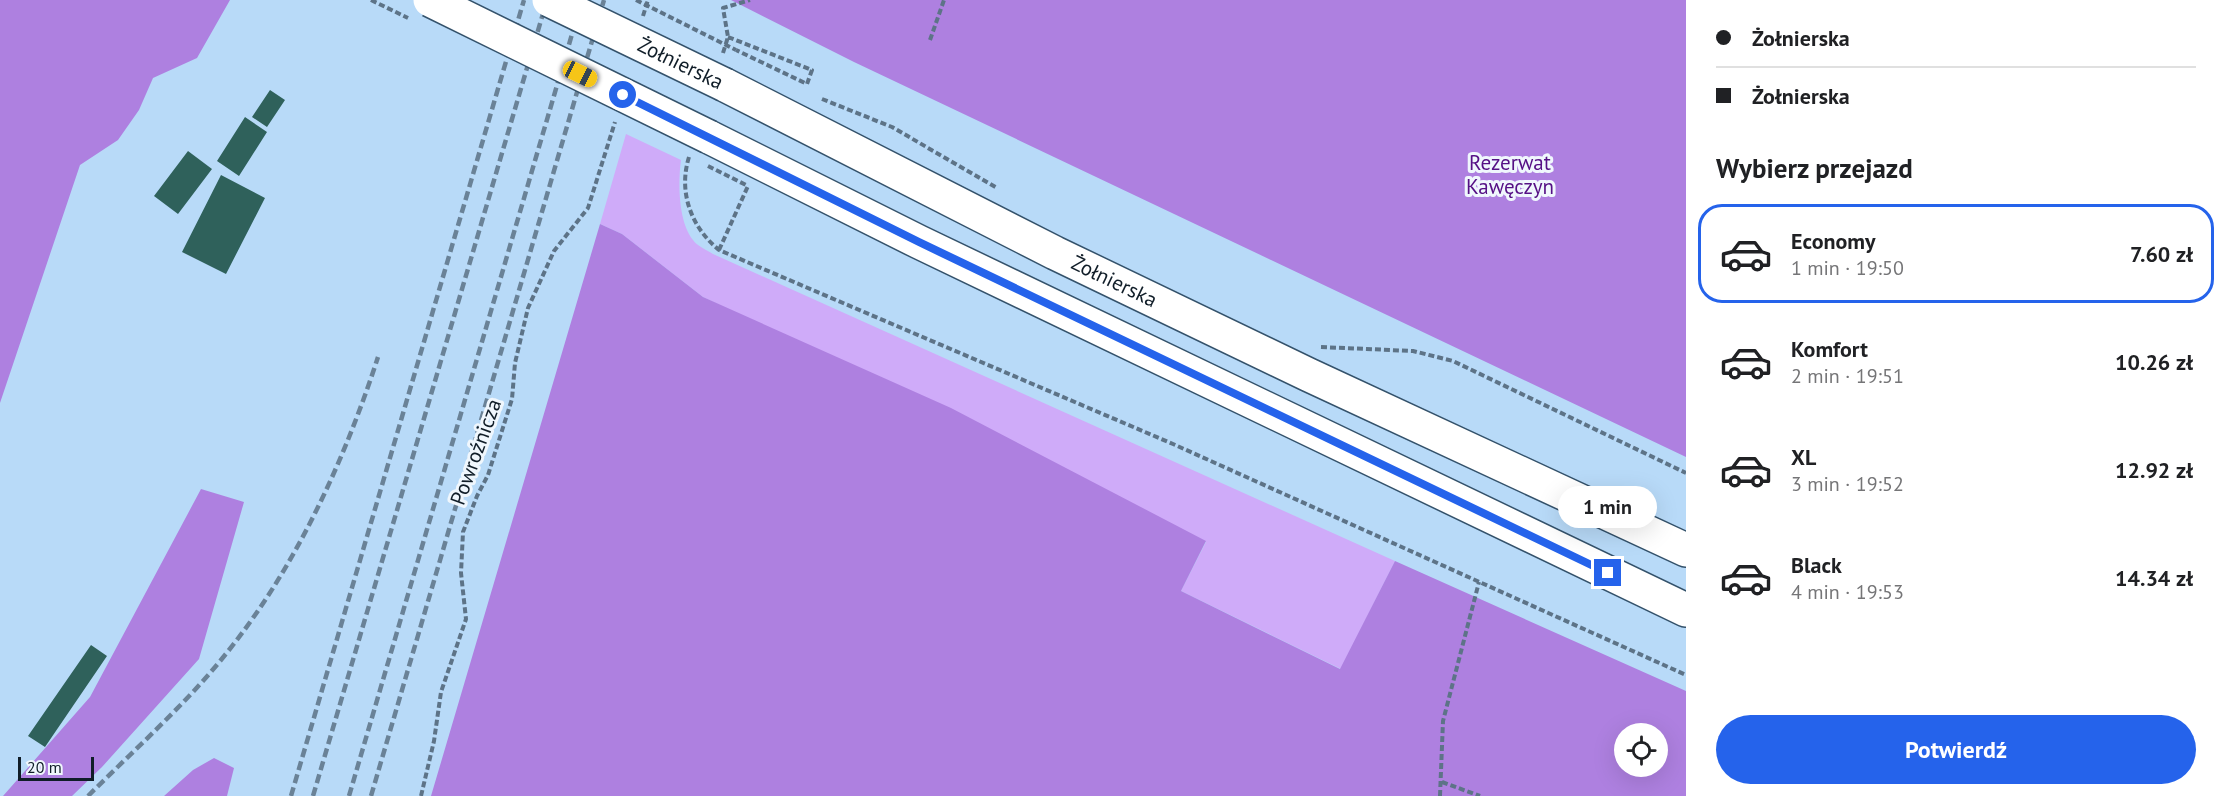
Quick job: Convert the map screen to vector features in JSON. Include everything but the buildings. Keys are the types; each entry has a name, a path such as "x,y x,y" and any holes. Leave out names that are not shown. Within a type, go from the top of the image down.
{"main road":[{"path":"430,0 700,146 940,252 1686,610"},
{"name":"Żołnierska","path":"549,0 723,72 1065,258 1686,550"}],"path":[{"path":"636,0 807,84 812,70 728,37"},
{"path":"723,72 728,37 723,8 750,0"},
{"path":"930,40 944,0"},
{"path":"892,126 1005,193"},
{"name":"Powroźnicza","path":"421,796 441,692 466,619 461,573 463,532 488,475 512,399 514,363 528,308 554,251 588,208 612,133"},
{"path":"700,146 685,181 690,213 701,232 719,249 1173,444 1686,675"},
{"path":"719,249 748,186"},
{"path":"1317,347 1413,351 1452,361 1686,473"},
{"path":"1440,796 1443,721 1479,582"},
{"path":"1442,782 1480,796"}],"shaded area":[{"path":"626,134 681,160 680,190 684,223 695,242 713,254 1395,561 1341,669 1181,591 1206,542 703,297 622,234 600,224"}],"green space":[{"path":"0,0 230,0 197,58 153,78 139,110 118,140 80,165 0,403"},
{"name":"Rezerwat Kawęczyn","path":"731,0 1686,0 1686,457 854,62"},
{"path":"600,224 622,234 703,297 951,408 1206,541 1181,591 1340,669 1395,561 1686,691 1686,796 431,796"},
{"path":"201,489 244,502 199,659 102,767 72,796 3,796 90,697"},
{"path":"214,758 234,768 227,796 164,796 193,770"}],"railway":[{"path":"291,796 524,0"},
{"path":"313,796 547,0"},
{"path":"349,796 582,0"},
{"path":"371,796 604,0"},
{"path":"88,796 176,710 209,674 274,587 295,551 333,475 350,436 378,357"}],"route":[{"path":"623,95 919,242 1608,573"}]}
